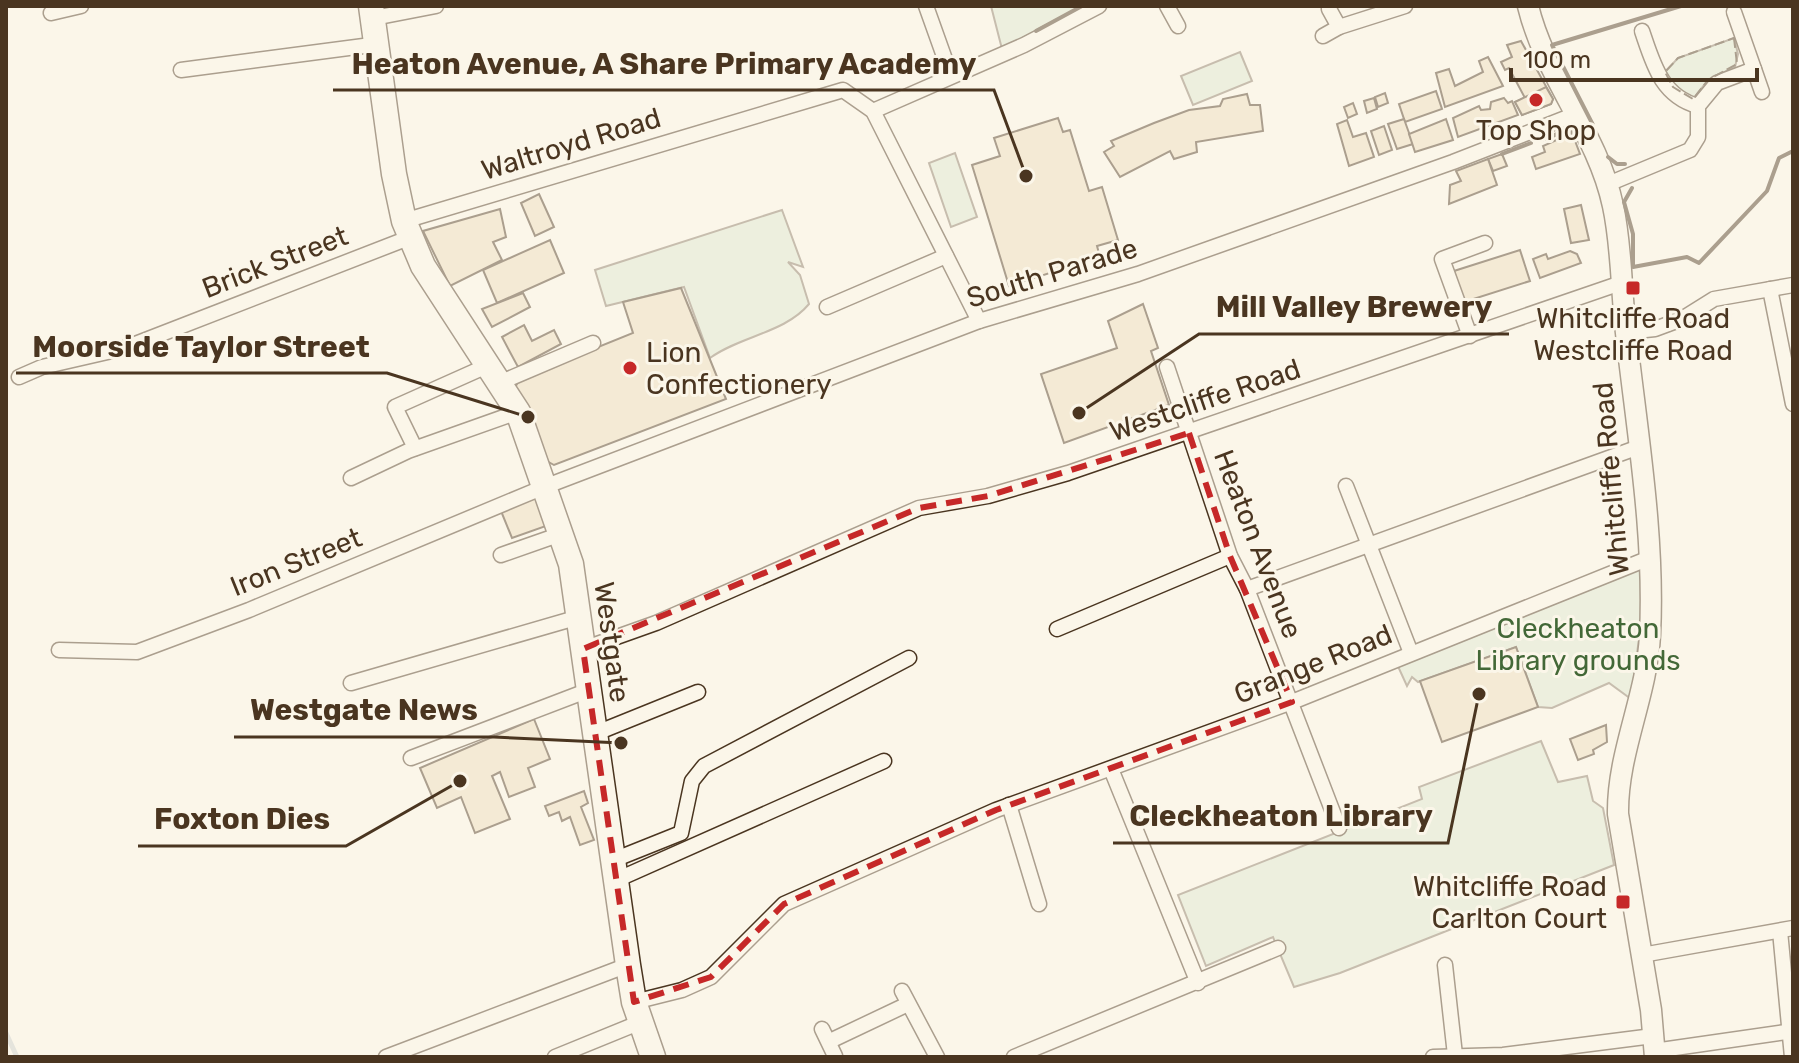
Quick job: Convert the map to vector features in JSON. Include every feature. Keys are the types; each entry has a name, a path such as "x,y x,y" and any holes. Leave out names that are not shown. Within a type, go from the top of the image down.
{"main road":[{"name":"Whitcliffe Road","path":"1528,6 1533,30 1597,152 1608,184 1621,283 1639,447 1650,635 1642,693 1617,791 1620,835 1642,955 1654,1048"},
{"name":"Westgate","path":"372,12 379,44 394,174 408,229 423,266 518,412 571,564 612,871 638,1012 653,1057"}],"street":[{"path":"51,13 81,6"},
{"path":"372,12 436,6"},
{"path":"926,6 951,76"},
{"path":"979,321 873,111 1024,45 1099,6"},
{"path":"1167,6 1178,26"},
{"path":"1323,36 1339,27 1405,6"},
{"path":"1329,9 1339,27"},
{"path":"1734,12 1762,92"},
{"path":"1642,31 1659,78 1679,98 1698,106"},
{"path":"181,70 379,44"},
{"path":"1608,184 1690,150 1698,137 1698,106 1717,83 1754,69"},
{"name":"Waltroyd Road","path":"408,229 843,90 873,111"},
{"name":"South Parade","path":"544,487 979,321 1138,274 1453,162 1576,114"},
{"name":"Brick Street","path":"19,377 42,367 125,348 408,229"},
{"path":"1470,336 1442,259 1485,243"},
{"path":"827,307 946,256"},
{"name":"Westcliffe Road","path":"583,649 656,623 919,508 988,496 1189,433 1621,283"},
{"path":"1626,332 1655,329 1682,319 1714,299 1793,285"},
{"path":"1770,289 1793,404"},
{"path":"415,448 395,407 593,343"},
{"name":"Heaton Avenue","path":"1167,367 1230,556 1247,589 1339,828"},
{"path":"351,478 415,448 518,412"},
{"path":"1247,589 1639,447"},
{"path":"1346,486 1411,653"},
{"name":"Iron Street","path":"59,650 137,652 249,610 544,487"},
{"path":"501,555 561,534"},
{"path":"1057,629 1230,556"},
{"name":"Grange Road","path":"555,1057 711,977 784,904 1002,808 1292,702 1647,559"},
{"path":"351,683 579,617"},
{"path":"612,871 681,833 692,781 704,766 909,658"},
{"path":"411,758 589,690"},
{"path":"594,734 698,692"},
{"path":"612,871 884,761"},
{"path":"1111,769 1198,983"},
{"path":"1002,808 1039,904"},
{"path":"1642,955 1787,930 1792,1057"},
{"path":"1014,1057 1278,948"},
{"path":"386,1057 628,965"},
{"path":"1445,965 1455,1055"},
{"path":"835,1056 826,1035 905,997 937,1057"},
{"path":"1433,1057 1654,1048 1791,1031"}],"highlighted area":[{"path":"1189,433 1230,556 1292,702 996,810 784,904 711,977 634,1002 583,649 919,508 988,496"}],"green space":[{"path":"991,6 1082,6 1002,49"},
{"path":"1734,38 1738,54 1735,67 1708,80 1693,99 1673,87 1665,72 1678,58"},
{"path":"1240,52 1252,81 1193,105 1181,76"},
{"path":"955,153 977,217 951,227 929,163"},
{"path":"782,210 803,267 788,262 800,275 809,304 788,322 710,358 684,287 606,306 595,270"},
{"name":"Cleckheaton Library grounds","path":"1642,567 1642,616 1631,699 1609,683 1552,708 1538,707 1516,647 1418,682 1412,677 1407,686 1396,662"},
{"path":"1541,741 1558,782 1587,776 1593,801 1603,808 1614,865 1340,973 1294,987 1273,937 1206,966 1178,895 1422,799 1419,787"}],"building":[{"path":"1521,41 1553,99 1551,104 1522,115 1515,102 1525,98 1509,68 1505,70 1501,62 1512,57 1507,45"},
{"path":"1488,57 1503,86 1445,107 1436,73 1449,69 1455,86 1483,72 1479,61"},
{"name":"Top Shop","path":"1546,87 1553,99 1551,104 1522,115 1515,102"},
{"path":"1436,91 1442,109 1405,122 1399,104"},
{"path":"1385,93 1388,103 1378,107 1375,97"},
{"path":"1247,94 1250,105 1260,105 1263,131 1196,142 1197,152 1174,159 1170,151 1120,177 1104,152 1114,146 1111,141 1154,123 1189,110 1220,106 1223,99"},
{"path":"1374,98 1377,109 1367,113 1364,101"},
{"path":"1504,98 1508,103 1512,101 1518,115 1458,137 1453,118 1479,106 1481,110 1490,109 1491,102"},
{"path":"1353,103 1357,114 1348,118 1344,107"},
{"path":"1058,118 1063,132 1070,130 1089,191 1102,187 1118,240 1097,246 1100,257 1009,286 972,165 1000,156 994,138"},
{"path":"1404,119 1413,144 1397,149 1388,124"},
{"path":"1446,119 1453,140 1415,152 1409,134"},
{"path":"1347,120 1353,137 1366,133 1374,157 1349,166 1337,124"},
{"path":"1384,126 1392,150 1379,155 1371,131"},
{"path":"1572,133 1580,154 1536,169 1532,157 1545,152 1543,146"},
{"path":"1502,154 1507,166 1493,171 1488,159"},
{"path":"1488,159 1497,185 1449,204 1450,185 1461,181 1456,171"},
{"path":"539,194 554,227 535,236 521,203"},
{"path":"1581,205 1589,240 1571,243 1564,209"},
{"path":"500,209 506,237 493,242 502,260 450,286 423,231"},
{"path":"550,240 564,273 497,303 483,270"},
{"path":"1520,250 1530,281 1464,302 1454,271"},
{"path":"1570,251 1577,254 1581,263 1540,278 1533,259 1546,254 1548,259"},
{"name":"Lion Confectionery","path":"681,288 726,399 554,465 545,460 515,388 519,379 633,333 623,302"},
{"path":"523,293 530,307 492,327 482,309"},
{"path":"1143,304 1158,348 1151,351 1169,405 1064,443 1041,374 1117,348 1108,321"},
{"path":"524,325 532,341 554,330 561,344 518,367 502,337"},
{"path":"536,498 546,526 512,538 501,511"},
{"path":"1516,647 1538,707 1442,742 1420,681"},
{"path":"534,719 550,759 528,768 535,787 509,797 500,772 492,776 510,819 475,833 461,797 437,808 420,768"},
{"path":"1606,725 1607,742 1593,750 1594,754 1578,760 1570,739"},
{"path":"584,791 588,803 581,807 594,840 580,845 570,817 562,821 559,812 549,816 545,806"}],"waterway":[{"path":"6,1033 17,1057"}],"fence":[{"path":"1734,38 1737,64 1708,80 1693,99 1673,87 1665,72 1678,58 1734,38"}],"wall":[{"path":"1036,31 1082,6"},
{"path":"1593,125 1552,45 1681,6"},
{"path":"1541,140 1571,129 1572,133"},
{"path":"1502,154 1531,143"},
{"path":"1632,188 1624,202 1633,234 1633,267 1687,257 1699,263 1767,191 1779,158 1793,151"},
{"path":"1608,157 1617,164 1625,164"}],"place":[{"name":"Top Shop","path":"1536,100"},
{"name":"Heaton Avenue, A Share Primary Academy","path":"1026,176"},
{"name":"Whitcliffe Road Westcliffe Road","path":"1633,288"},
{"name":"Lion Confectionery","path":"630,368"},
{"name":"Mill Valley Brewery","path":"1079,413"},
{"name":"Moorside Taylor Street","path":"528,417"},
{"name":"Cleckheaton Library","path":"1479,694"},
{"name":"Westgate News","path":"621,743"},
{"name":"Foxton Dies","path":"460,781"},
{"name":"Whitcliffe Road Carlton Court","path":"1623,902"}]}
